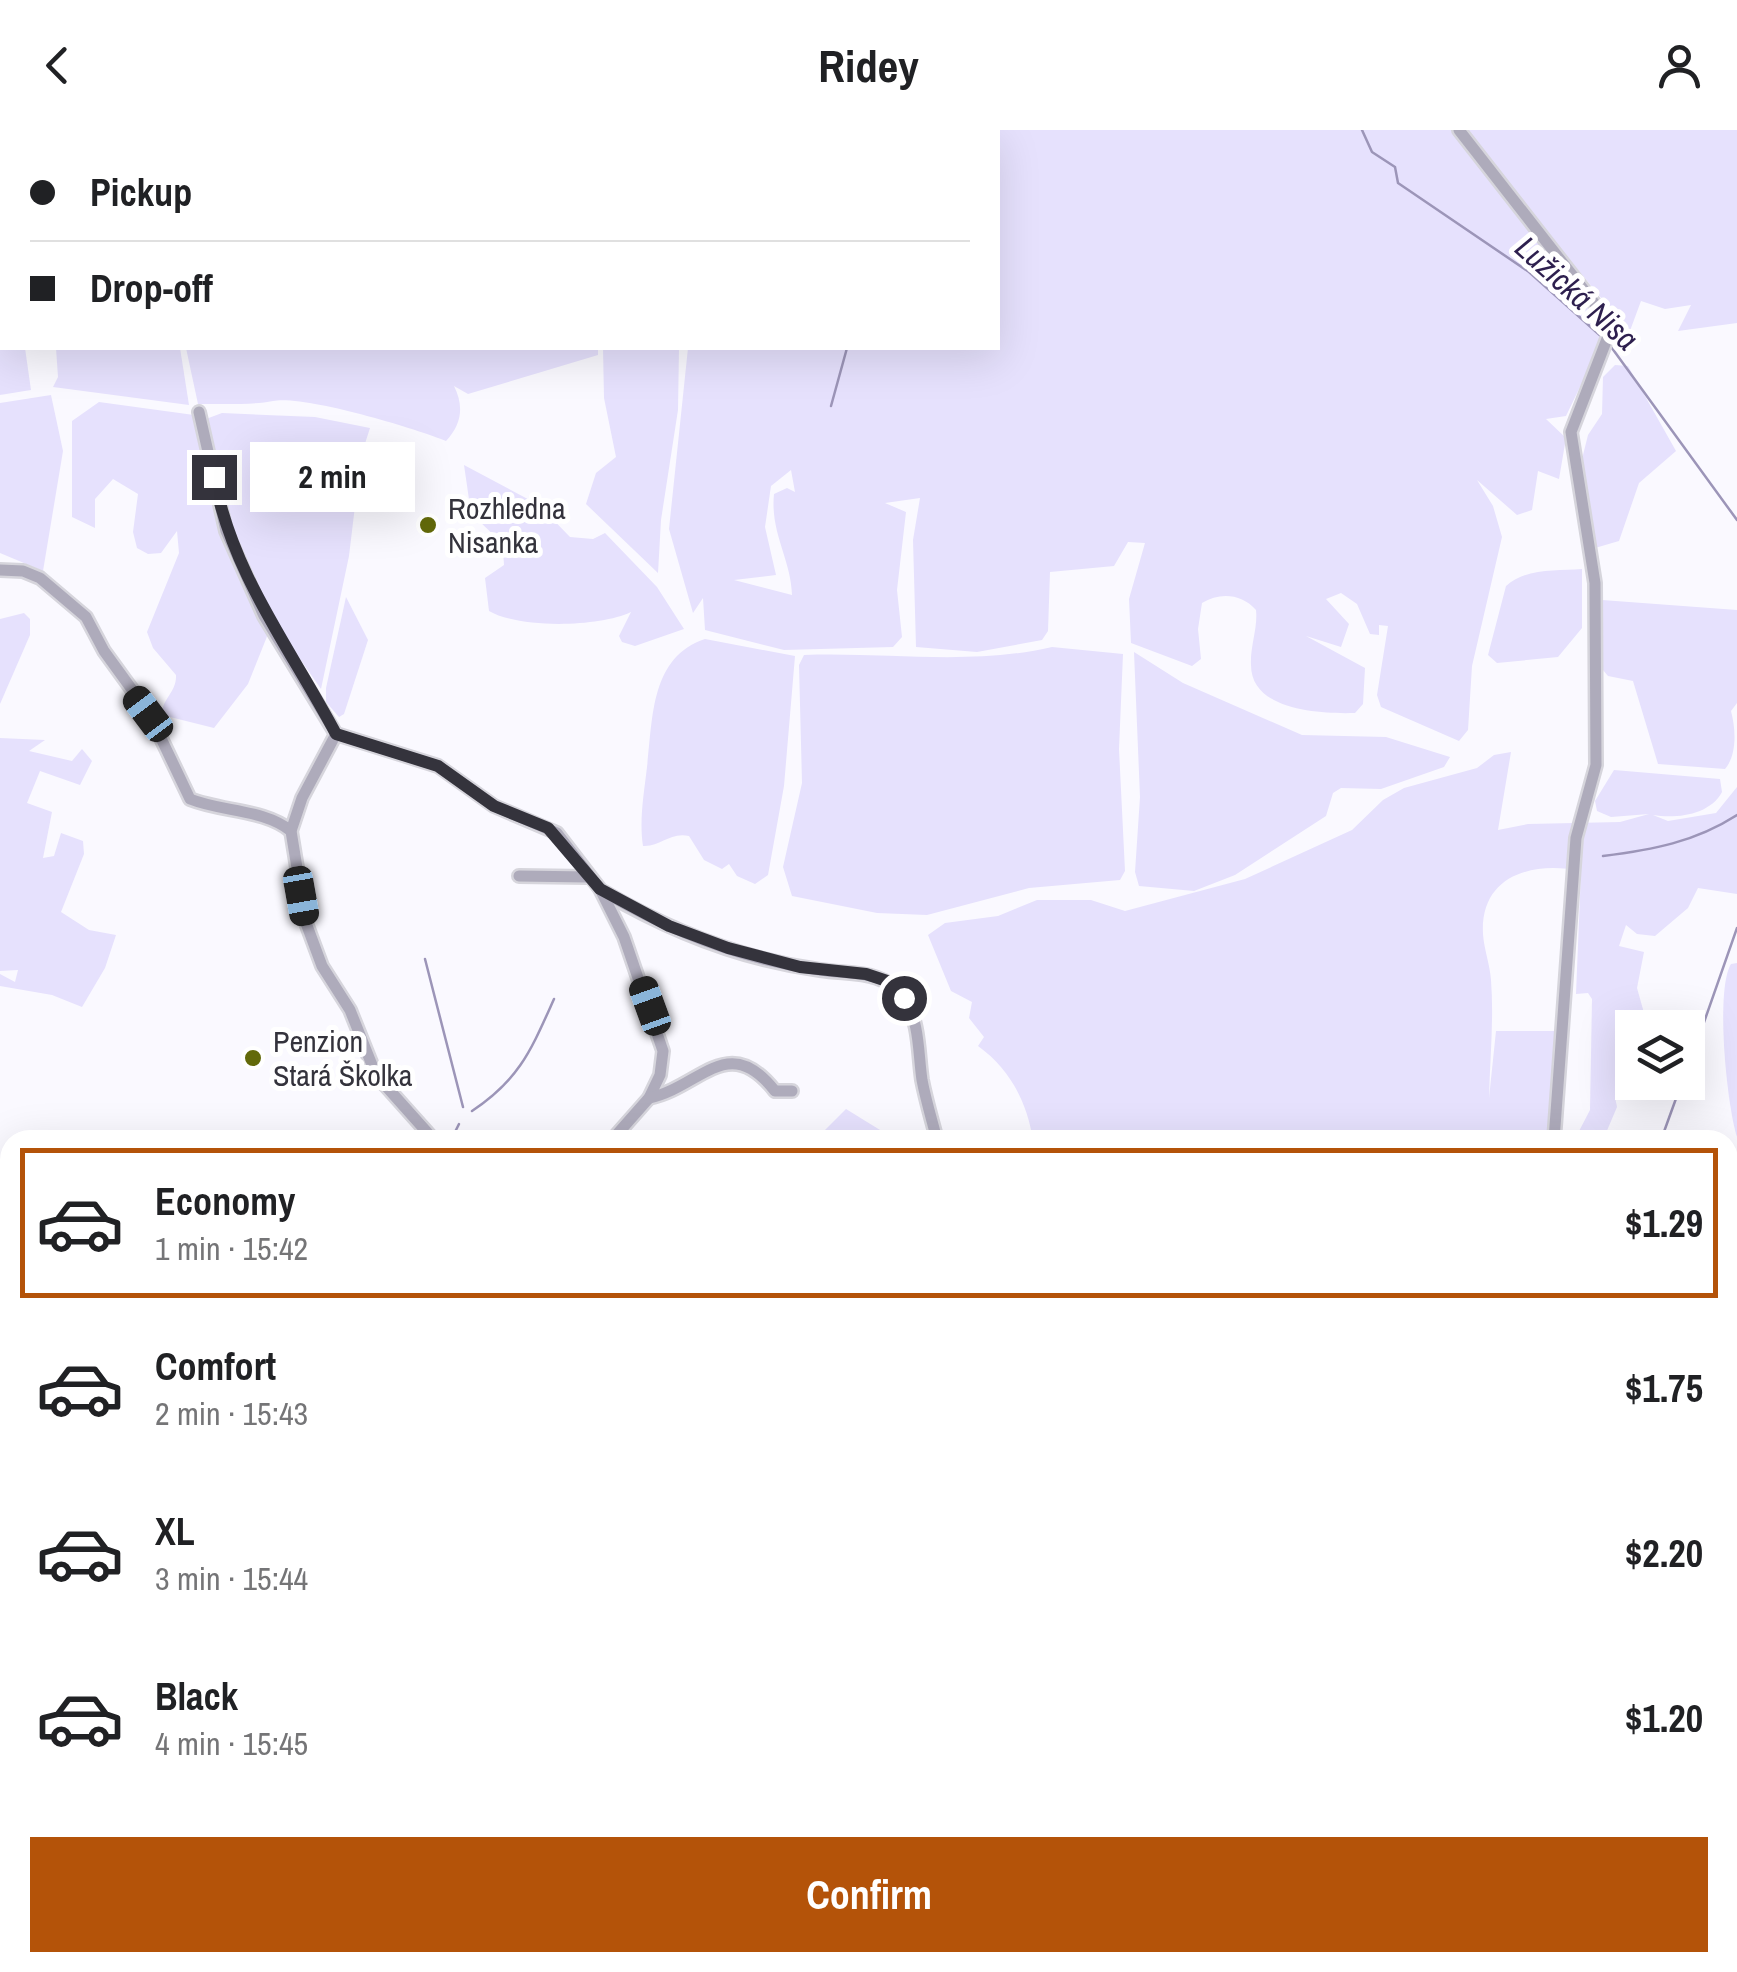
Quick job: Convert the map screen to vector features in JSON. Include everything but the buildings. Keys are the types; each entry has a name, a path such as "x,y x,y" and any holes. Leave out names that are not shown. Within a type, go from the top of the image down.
{"street":[{"path":"1459,130 1605,312 1608,343 1572,432 1595,583 1596,764 1576,838 1555,1130"},
{"path":"199,412 226,531 264,616 336,734 438,766 494,806 548,828 617,906 728,948 800,967 887,981 904,998 915,1020 924,1094 935,1130"},
{"path":"0,570 23,571 40,578 86,617 104,651 148,714 190,800 270,818 291,832"},
{"path":"336,734 302,798 291,832 306,922 322,966 350,1010 385,1090 424,1130"},
{"path":"519,876 588,877"},
{"path":"617,906 661,1039 662,1064 649,1098 621,1130"},
{"path":"649,1098 674,1090 715,1065 734,1062 758,1074 775,1091 792,1091"}],"shaded area":[{"path":"1000,130 1453,130 1603,324 1605,335 1566,416 1546,419 1566,438 1559,479 1538,471 1532,510 1517,515 1477,480 1493,506 1502,537 1472,666 1468,730 1459,741 1381,707 1377,695 1388,626 1379,625 1379,635 1370,634 1357,604 1341,593 1326,599 1349,624 1341,647 1306,636 1365,668 1363,704 1355,713 1290,707 1262,692 1251,665 1256,610 1238,598 1216,597 1202,603 1198,629 1201,659 1192,666 1131,643 1129,599 1145,543 1128,542 1114,566 1050,572 1048,631 1042,640 977,652 916,647 913,540 920,498 885,503 906,512 897,590 902,637 893,647 784,650 705,630 703,598 693,613 669,529 688,350 1000,350","holes":["791,470 795,492 787,488 774,494 774,508 792,595 734,580 776,575 765,527 771,486"]},
{"path":"1467,130 1737,130 1737,323 1678,331 1691,305 1665,309 1641,301 1624,347 1618,343 1612,311 1472,142"},
{"path":"0,350 25,350 31,390 0,395"},
{"path":"56,350 180,350 189,405 53,387 58,377"},
{"path":"186,350 598,350 598,355 468,394 454,386 460,415 446,441 386,421 309,403 288,400 198,404"},
{"path":"603,350 679,350 678,410 661,520 658,573 586,504 596,473 616,457 604,398"},
{"path":"1615,365 1628,366 1676,451 1639,483 1619,541 1595,548 1581,463 1588,435 1602,414 1603,377"},
{"path":"51,395 63,451 43,571 0,553 0,403"},
{"path":"99,402 194,415 218,520 268,634 248,684 214,728 162,715 176,675 153,648 147,632 179,553 177,531 161,553 148,554 137,548 133,532 138,494 113,479 95,499 95,528 72,517 72,421"},
{"path":"222,413 315,417 370,428 361,456 349,556 321,689 274,622 226,518 206,419"},
{"path":"464,465 539,505 570,537 593,539 605,533 657,587 684,629 635,646 622,642 619,636 631,612 600,621 560,624 520,621 489,611 485,578 504,565 503,555 493,535 471,513"},
{"path":"1582,569 1582,628 1558,657 1497,663 1488,655 1506,586 1532,573"},
{"path":"346,597 368,640 344,714 339,717 326,702 326,688"},
{"path":"1602,600 1737,610 1737,703 1731,711 1732,757 1725,769 1658,764 1633,681 1608,676 1603,670"},
{"path":"24,613 30,619 30,635 0,704 0,619"},
{"path":"705,639 795,656 784,786 768,875 755,884 737,876 729,864 722,869 704,860 689,836 643,846 642,806 658,692 674,660"},
{"path":"1052,647 1123,654 1119,749 1125,871 1120,880 1029,888 927,915 877,913 792,896 783,867 802,783 799,665 804,655 960,657"},
{"path":"1134,652 1183,683 1302,735 1386,737 1450,757 1444,767 1381,789 1341,788 1333,793 1326,816 1235,875 1194,891 1139,886 1135,872 1140,797"},
{"path":"0,738 45,740 29,751 72,761 82,749 92,761 80,785 40,771 27,803 52,812 43,858 54,856 61,833 83,841 84,854 61,912 89,930 116,935 105,968 82,1007 52,995 0,986 0,974 15,982 18,970 0,971"},
{"path":"1511,752 1498,830 1528,824 1620,822 1649,814 1611,817 1597,811 1595,801 1614,770 1720,779 1722,792 1709,806 1682,816 1653,815 1668,821 1716,813 1737,787 1737,894 1698,888 1688,908 1655,936 1637,934 1626,925 1619,946 1644,952 1637,988 1643,1010 1615,1010 1617,1107 1607,1130 1580,1130 1590,1110 1592,999 1588,993 1576,994 1581,871 1545,868 1513,877 1500,886 1484,914 1483,934 1492,995 1489,1098 1496,1031 1558,1031 1552,1130 1030,1130 1015,1087 978,1046 984,1037 969,1018 972,1002 951,991 928,935 945,923 998,916 1037,900 1091,900 1125,911 1245,879 1352,830 1383,800 1404,788 1477,768 1494,755"},
{"path":"1737,963 1737,1130 1726,1076 1723,1022 1726,978 1731,964"},
{"path":"846,1109 880,1130 825,1130"}],"waterway":[{"name":"Lužická Nisa","path":"1362,130 1372,152 1395,167 1398,183 1529,272 1603,338"},
{"name":"Lužická Nisa","path":"1609,344 1737,520"},
{"path":"831,406 846,350"},
{"path":"1603,856 1673,843 1737,815"},
{"name":"Lužická Nisa","path":"1705,1019 1737,928"},
{"path":"425,959 463,1107"},
{"path":"472,1111 513,1075 554,999"},
{"name":"Lužická Nisa","path":"1665,1130 1675,1100"},
{"path":"456,1130 459,1124"}],"place":[{"name":"Rozhledna Nisanka","path":"428,525"},
{"name":"Penzion Stará Školka","path":"253,1058"}],"route":[{"path":"214,477 226,531 264,616 308,682 336,734 438,766 494,806 548,828 600,889 669,926 728,948 800,967 866,974 887,981 904,998"}]}
